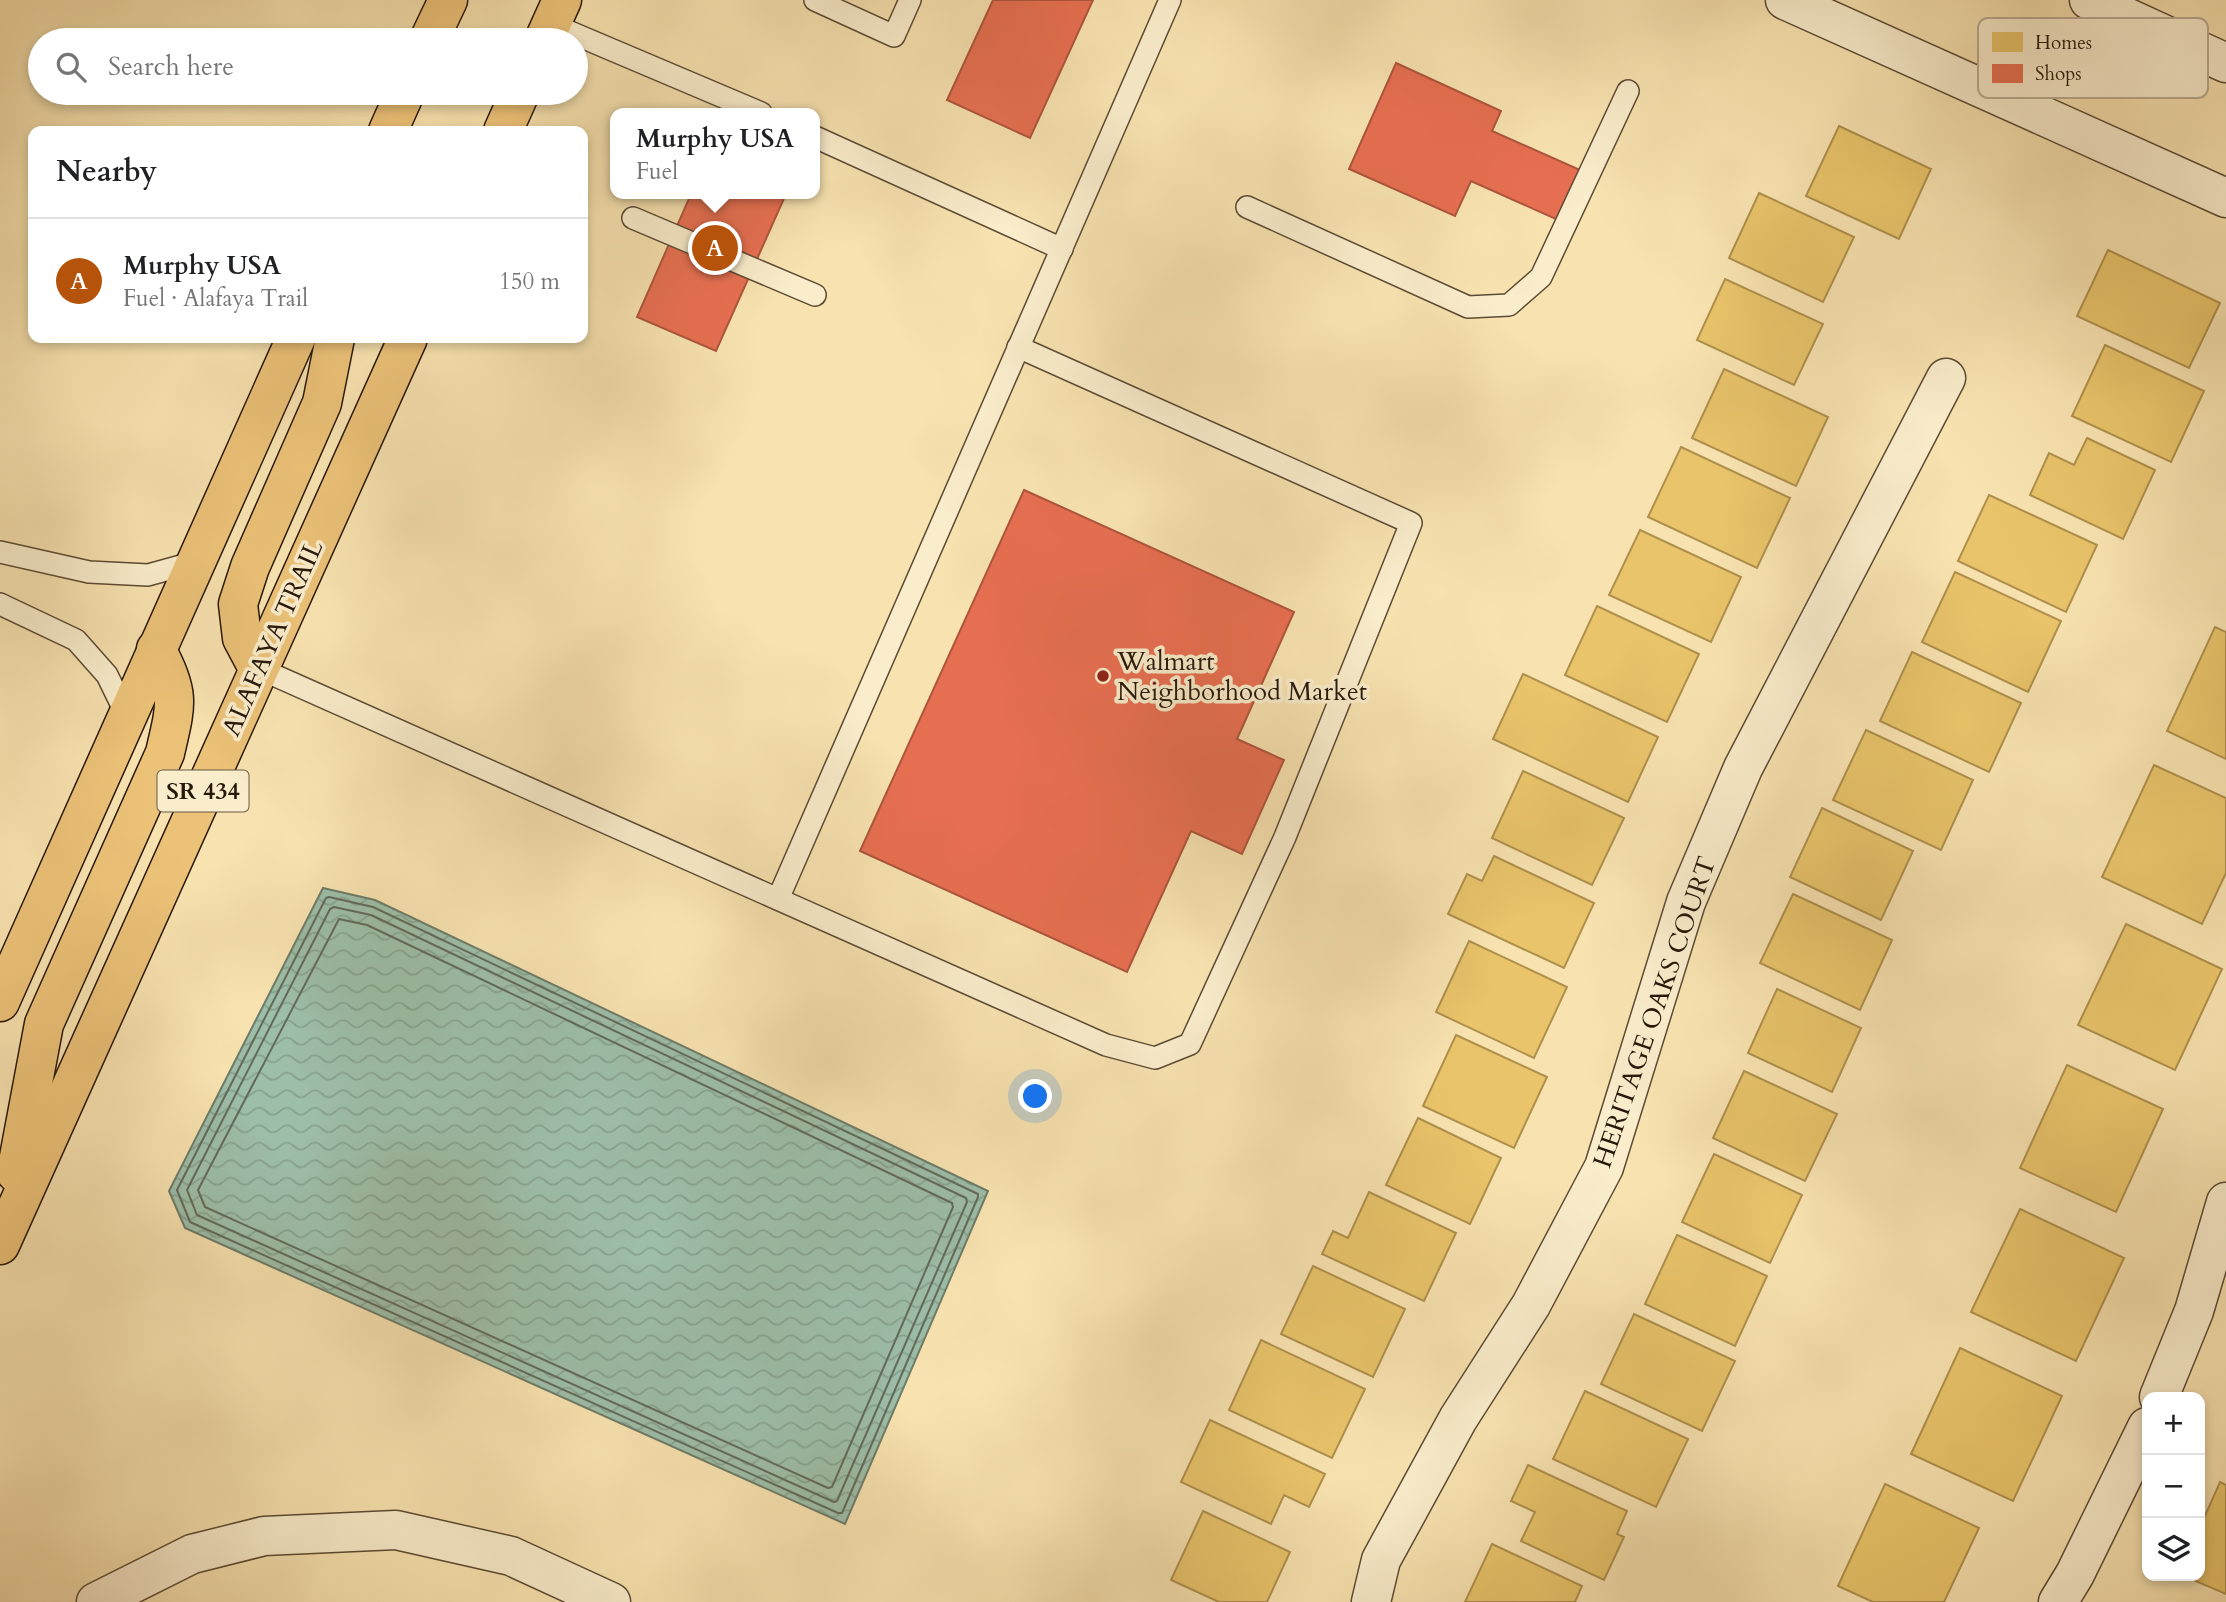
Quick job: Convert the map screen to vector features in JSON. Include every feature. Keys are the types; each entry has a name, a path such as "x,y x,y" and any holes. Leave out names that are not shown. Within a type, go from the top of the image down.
{"main road":[{"path":"435,28 448,0"},
{"path":"390,126 400,105"},
{"path":"505,126 515,105"},
{"path":"0,1002 294,343"},
{"path":"258,668 242,638 238,604 250,567 322,403 334,343"},
{"name":"ALAFAYA TRAIL","path":"2,1239 406,343"},
{"path":"2,1239 44,1024 165,753 176,705 170,674 156,649"}],"street":[{"path":"1785,0 1978,87"},
{"path":"2089,0 2128,18"},
{"path":"2208,55 2226,63"},
{"path":"2003,98 2226,198"},
{"name":"HERITAGE OAKS COURT","path":"1371,1602 1381,1560 1458,1419 1531,1305 1604,1167 1686,901 1738,780 1946,378"},
{"path":"2161,1392 2194,1311 2226,1202"},
{"path":"2058,1602 2075,1574 2142,1437"},
{"path":"96,1602 192,1555 264,1536 396,1530 511,1556 611,1602"}],"lane":[{"path":"816,0 894,36 910,0"},
{"path":"778,898 1170,0"},
{"path":"588,37 750,108"},
{"path":"1247,208 1468,307 1509,305 1541,277 1628,91"},
{"path":"820,139 1062,249"},
{"path":"633,218 815,295"},
{"path":"258,668 1106,1045 1155,1058 1190,1044 1285,837 1411,523 1018,347"},
{"path":"0,552 89,572 148,575 195,562"},
{"path":"0,604 76,640 107,675 127,716"}],"water":[{"path":"323,888 375,900 988,1191 845,1524 185,1228 169,1191"}],"building: Homes":[{"path":"1839,126 1931,169 1899,239 1806,196"},
{"path":"1759,193 1854,237 1823,302 1729,258"},
{"path":"2108,250 2220,303 2189,368 2077,316"},
{"path":"1725,279 1823,324 1794,385 1697,340"},
{"path":"2105,345 2204,391 2171,462 2072,416"},
{"path":"1724,369 1828,417 1796,486 1692,438"},
{"path":"2087,438 2155,470 2123,539 2030,495 2049,453 2074,465"},
{"path":"1681,447 1790,498 1757,568 1648,517"},
{"path":"1989,495 2097,545 2066,612 1958,561"},
{"path":"1640,530 1741,577 1711,642 1609,595"},
{"path":"1955,572 2061,621 2028,692 1922,642"},
{"path":"1597,606 1699,654 1667,722 1565,675"},
{"path":"2215,627 2226,632 2226,759 2167,731"},
{"path":"1912,652 2021,703 1989,772 1880,721"},
{"path":"1523,674 1658,737 1628,802 1493,739"},
{"path":"1866,730 1973,780 1941,850 1833,800"},
{"path":"2154,765 2226,798 2226,873 2202,924 2102,877"},
{"path":"1523,771 1624,818 1592,885 1492,838"},
{"path":"1822,808 1913,851 1881,920 1790,877"},
{"path":"1494,856 1594,903 1564,968 1448,914 1467,874 1482,881"},
{"path":"1793,894 1892,940 1860,1010 1760,963"},
{"path":"2126,924 2222,969 2175,1070 2078,1025"},
{"path":"1469,941 1567,987 1534,1058 1436,1012"},
{"path":"1777,989 1861,1028 1832,1092 1748,1053"},
{"path":"1456,1035 1547,1077 1514,1148 1423,1106"},
{"path":"2067,1065 2163,1109 2116,1212 2020,1168"},
{"path":"1744,1071 1837,1114 1805,1181 1713,1138"},
{"path":"1418,1118 1501,1158 1470,1224 1386,1185"},
{"path":"1714,1154 1802,1195 1770,1263 1682,1222"},
{"path":"1369,1192 1456,1233 1424,1301 1322,1254 1333,1231 1348,1238"},
{"path":"2020,1209 2124,1258 2076,1361 1971,1312"},
{"path":"1677,1235 1767,1276 1735,1346 1645,1304"},
{"path":"1313,1266 1405,1309 1373,1377 1281,1334"},
{"path":"1634,1314 1735,1361 1702,1431 1601,1384"},
{"path":"1261,1340 1365,1389 1332,1458 1229,1410"},
{"path":"1960,1348 2062,1396 2013,1501 1911,1454"},
{"path":"1585,1391 1688,1439 1656,1507 1553,1459"},
{"path":"1210,1420 1325,1474 1309,1507 1284,1495 1271,1524 1181,1482"},
{"path":"1528,1465 1627,1511 1617,1534 1624,1537 1604,1580 1521,1541 1535,1512 1511,1501"},
{"path":"2220,1482 2226,1485 2226,1594 2196,1581 2205,1581 2205,1516"},
{"path":"1885,1484 1979,1528 1944,1602 1873,1602 1838,1586"},
{"path":"1203,1511 1290,1552 1267,1602 1219,1602 1171,1580"},
{"path":"1492,1544 1582,1586 1575,1602 1465,1602"}],"building: Shops":[{"path":"993,0 1093,0 1030,138 947,100"},
{"path":"1396,63 1501,111 1492,131 1580,170 1558,220 1471,181 1455,216 1349,169"},
{"path":"689,199 784,199 716,351 637,317"},
{"name":"Walmart Neighborhood Market","path":"1024,490 1294,612 1237,739 1284,760 1242,854 1191,831 1127,972 860,851"}],"place":[{"name":"Murphy USA","path":"715,248"},
{"name":"Walmart Neighborhood Market","path":"1103,676"}]}
